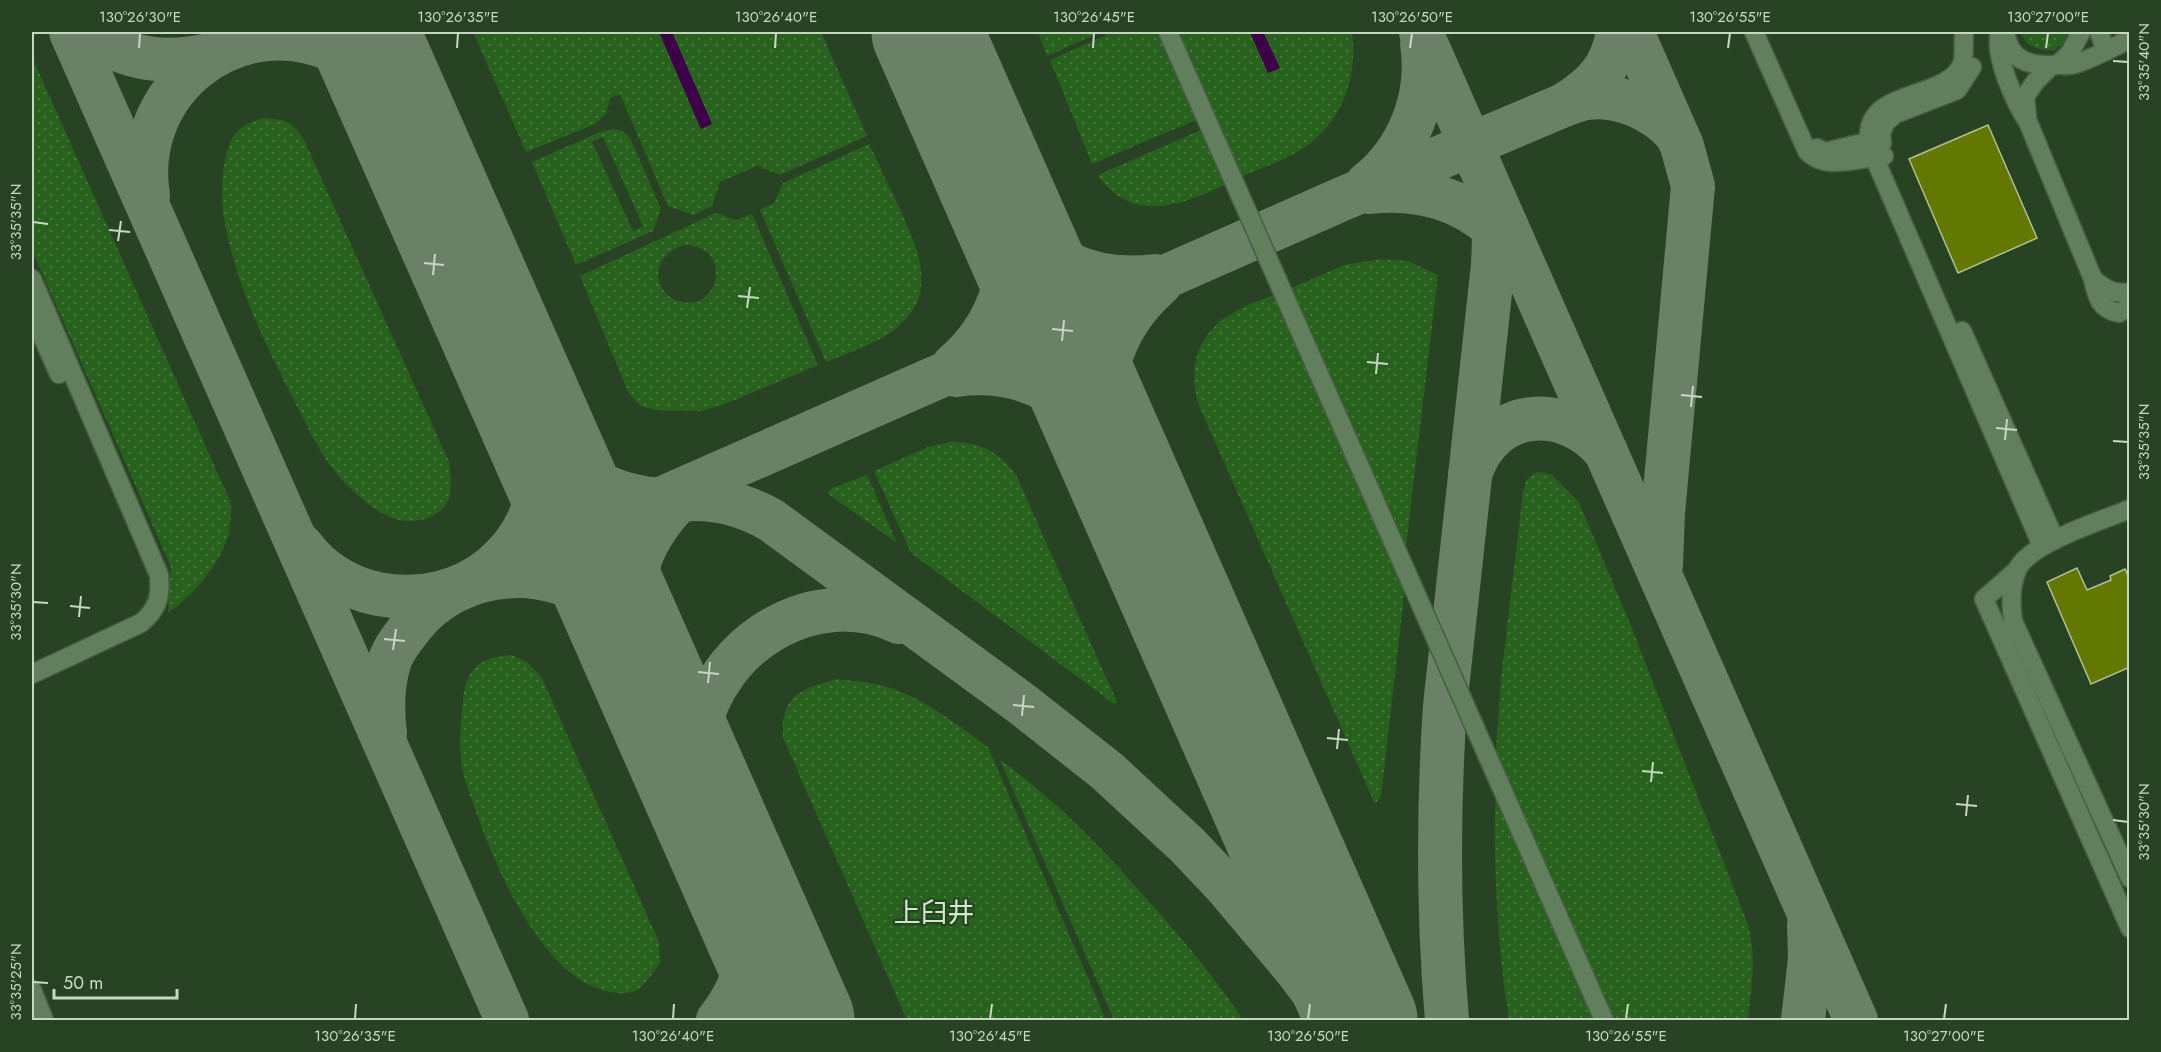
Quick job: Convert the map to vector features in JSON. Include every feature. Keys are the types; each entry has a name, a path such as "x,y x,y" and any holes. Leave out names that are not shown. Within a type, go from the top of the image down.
{"street":[{"path":"1168,32 1604,1020"},
{"path":"1754,32 1807,151 1819,160 1828,162 1878,150"},
{"path":"1765,32 1817,148 1825,152 1878,150"},
{"path":"1964,32 1962,64 1947,82 1889,103 1876,114 1869,132 2048,543"},
{"path":"1878,150 1885,123 1895,114 1957,90 1972,68 1974,32"},
{"path":"2000,32 1998,39 2001,59 2020,110 2028,122 2093,279 2097,298 2109,311 2119,313 2130,306"},
{"path":"2006,32 2010,49 2023,60 2033,64 2072,66 2130,39"},
{"path":"2028,122 2025,97 2035,82 2076,44 2081,32"},
{"path":"2099,32 2106,51"},
{"path":"32,279 159,575 160,591 154,611 141,623 32,674"},
{"path":"2093,279 2112,292 2130,294"},
{"path":"32,313 149,582 150,592 143,607 132,615 32,661"},
{"path":"2130,509 2048,543 2026,557 2000,605 2130,905"},
{"path":"2016,573 2010,597 2013,621 2130,878"},
{"path":"2016,573 1984,599 2130,928"},
{"path":"32,990 44,1020"},
{"path":"32,1012 35,1020"}],"green space":[{"path":"473,32 821,32 867,136 780,175 757,166 720,182 712,206 693,215 668,206 620,94 610,98 606,114 595,124 526,152"},
{"path":"1038,32 1101,32 1047,56"},
{"path":"1113,32 1148,32 1168,38 1203,117 1092,164 1050,60"},
{"path":"1180,32 1352,32 1352,70 1348,88 1332,121 1320,135 1288,157 1237,178 1176,40"},
{"path":"2020,32 2074,32 2073,36 2053,51 2033,46"},
{"path":"32,57 231,503 230,524 222,551 198,586 168,613 171,567 32,250"},
{"path":"266,118 288,123 304,140 449,462 451,486 447,503 441,510 426,519 408,521 390,517 364,500 340,478 311,433 253,314 229,243 223,210 222,187 227,151 235,134 249,123"},
{"path":"1208,127 1231,182 1214,190 1178,203 1144,206 1127,201 1112,191 1098,175"},
{"path":"614,129 623,131 631,140 661,209 653,231 576,265 532,162 600,132","holes":["603,137 643,226 633,231 592,142"]},
{"path":"869,144 915,246 920,263 920,294 913,309 902,323 885,336 826,362 760,210 774,203 783,183"},
{"path":"716,213 736,220 752,214 818,365 725,404 702,411 655,410 641,406 629,394 580,276","holes":["685,245 700,248 710,256 715,267 715,279 711,290 704,298 693,303 671,298 663,290 659,280 658,273 662,260 678,247"]},
{"path":"1382,259 1408,261 1438,275 1405,554 1289,289 1344,265"},
{"path":"1280,293 1406,579 1381,796 1375,804 1200,408 1196,394 1194,380 1198,354 1211,331 1238,310"},
{"path":"950,442 971,444 989,450 1004,461 1017,477 1117,702 1114,704 911,553 874,471 928,447"},
{"path":"1536,472 1551,474 1579,502 1629,621 1746,919 1753,957 1748,1020 1608,1020 1495,764 1501,679 1523,492 1526,480"},
{"path":"867,475 897,543 827,493 832,488"},
{"path":"511,655 527,662 541,676 659,942 660,963 643,985 633,991 614,993 586,983 564,967 544,945 526,920 511,893 477,815 461,760 460,733 465,689 471,674 482,662"},
{"path":"838,679 878,685 912,697 939,712 988,747 1106,1020 907,1020 783,738 785,712 796,696 804,690"},
{"path":"1000,760 1055,804 1105,853 1193,952 1243,1020 1114,1020"},
{"path":"1497,794 1600,1020 1509,1020 1496,888 1495,807"}],"shaded area":[{"path":"659,32 672,32 712,124 701,129"},
{"path":"1250,32 1263,32 1280,68 1268,73"}],"building":[{"path":"1988,125 2037,238 1958,273 1909,159"},
{"path":"2077,568 2087,590 2111,580 2110,576 2125,569 2130,580 2130,667 2091,684 2047,582"}],"taxiway":[{"path":"71,32 507,1020"},
{"path":"88,32 118,50 151,59 185,59 219,52"},
{"path":"950,32 995,187"},
{"path":"1421,32 1856,1020"},
{"path":"1564,105 1585,91 1600,75 1611,56 1618,32"},
{"path":"1632,32 1682,146 1693,186 1663,513 1661,565"},
{"path":"148,195 147,157 156,122 173,92 197,67 227,50 260,40 296,40 333,50 354,61 374,76 386,89 396,107"},
{"path":"1367,184 1394,156 1413,121 1423,83 1422,44"},
{"path":"463,586 1342,199 1567,104 1584,98 1599,97 1624,101 1659,118 1677,135"},
{"path":"1370,192 1409,192 1445,200 1478,216 1507,241"},
{"path":"1003,205 1033,240 1068,264 1109,276 1155,276"},
{"path":"953,366 970,350 983,332 1002,293 1009,250 1003,205"},
{"path":"1447,1020 1440,824 1445,706 1493,265 1494,240 1491,210"},
{"path":"1112,453 1105,405 1110,361 1117,340 1128,321 1142,302 1160,284"},
{"path":"956,375 979,373 1002,375 1025,380 1046,389 1083,414 1111,451"},
{"path":"302,546 326,571 346,583 378,594 410,597 440,593 468,583 492,567 513,546 528,521 538,492 541,460 538,435 530,411"},
{"path":"1470,475 1480,453 1494,436 1511,425 1530,419 1550,419 1570,425 1589,436 1606,452"},
{"path":"538,429 564,459 594,481 628,495 667,500"},
{"path":"636,652 632,628 632,606 638,564 657,527 688,492"},
{"path":"671,501 697,499 723,502 748,509 771,520 1022,704 1107,771 1187,845 1224,884 1294,967 1334,1020"},
{"path":"385,733 384,687 387,669 397,647 412,626 431,606 454,591 479,581 506,576 533,577 560,583 585,594 607,611 620,626 636,652"},
{"path":"704,806 697,760 698,733 708,701 725,672 747,648 773,629 802,616 834,610 866,612 899,622"},
{"path":"718,1020 737,989 747,956 748,922 740,886"},
{"path":"1803,1020 1810,959 1809,925"}],"runway":[{"path":"363,32 799,1020"},
{"path":"927,32 1362,1020"}],"district":[{"name":"上臼井","path":"934,913"}]}
